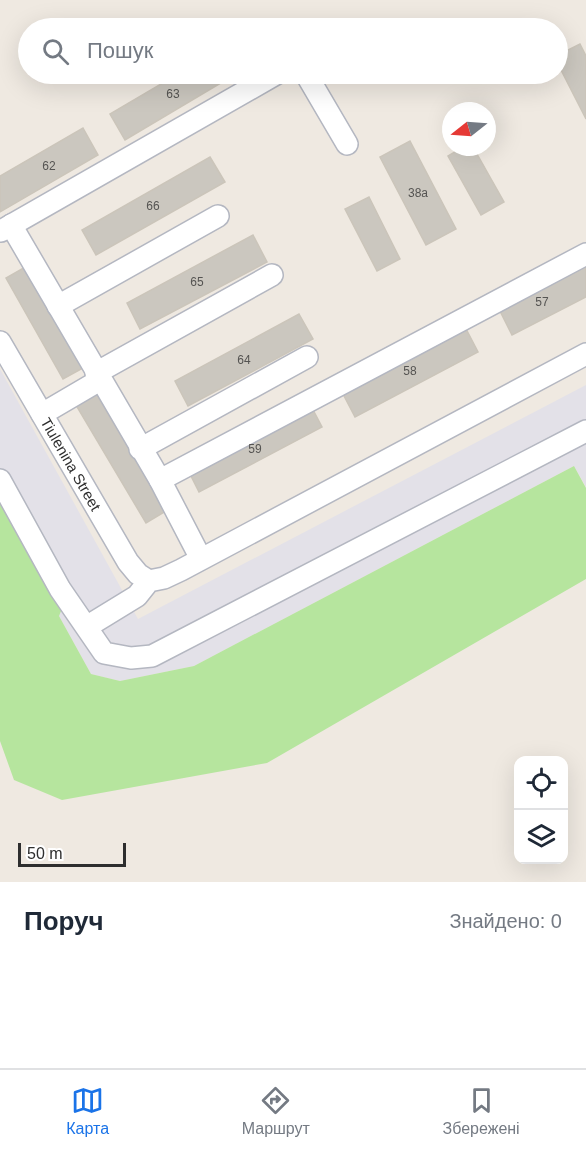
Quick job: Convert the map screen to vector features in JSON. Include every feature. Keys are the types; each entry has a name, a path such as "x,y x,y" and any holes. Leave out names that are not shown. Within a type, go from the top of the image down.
{"street":[{"path":"200,557 160,480 58,306 5,228 258,84"},
{"path":"312,84 347,144"},
{"path":"58,306 218,216"},
{"path":"160,480 586,254"},
{"path":"42,414 98,377 272,275"},
{"name":"Tiulenina Street","path":"0,342 128,562 138,574 149,581"},
{"path":"88,626 137,596 149,581 164,578 586,354"},
{"path":"140,448 307,357"},
{"path":"0,480 60,589 88,626 104,653 131,658 152,656 586,431"}],"shaded area":[{"path":"0,369 138,619 586,385 586,487 574,466 194,666 120,681 91,674 59,616 0,482"}],"green space":[{"path":"574,466 586,488 586,579 267,763 62,800 14,780 0,741 0,482 66,599 59,616 91,674 120,681 194,666"}],"building":[{"path":"580,44 586,56 586,119 568,84 568,50"},
{"path":"161,84 219,84 125,140 110,114"},
{"path":"83,128 98,155 0,212 0,176"},
{"path":"410,141 456,229 426,245 380,157"},
{"path":"448,156 478,156 504,202 481,215"},
{"path":"210,157 225,182 96,255 82,230"},
{"path":"369,197 400,259 377,271 345,209"},
{"path":"253,235 267,262 140,329 127,303"},
{"path":"586,261 586,297 512,335 498,307"},
{"path":"27,266 83,368 63,379 6,278"},
{"path":"299,314 313,339 188,406 175,381"},
{"path":"464,325 478,352 355,417 341,390"},
{"path":"93,388 166,511 146,523 73,400"},
{"path":"311,406 322,427 199,492 188,470"}]}
